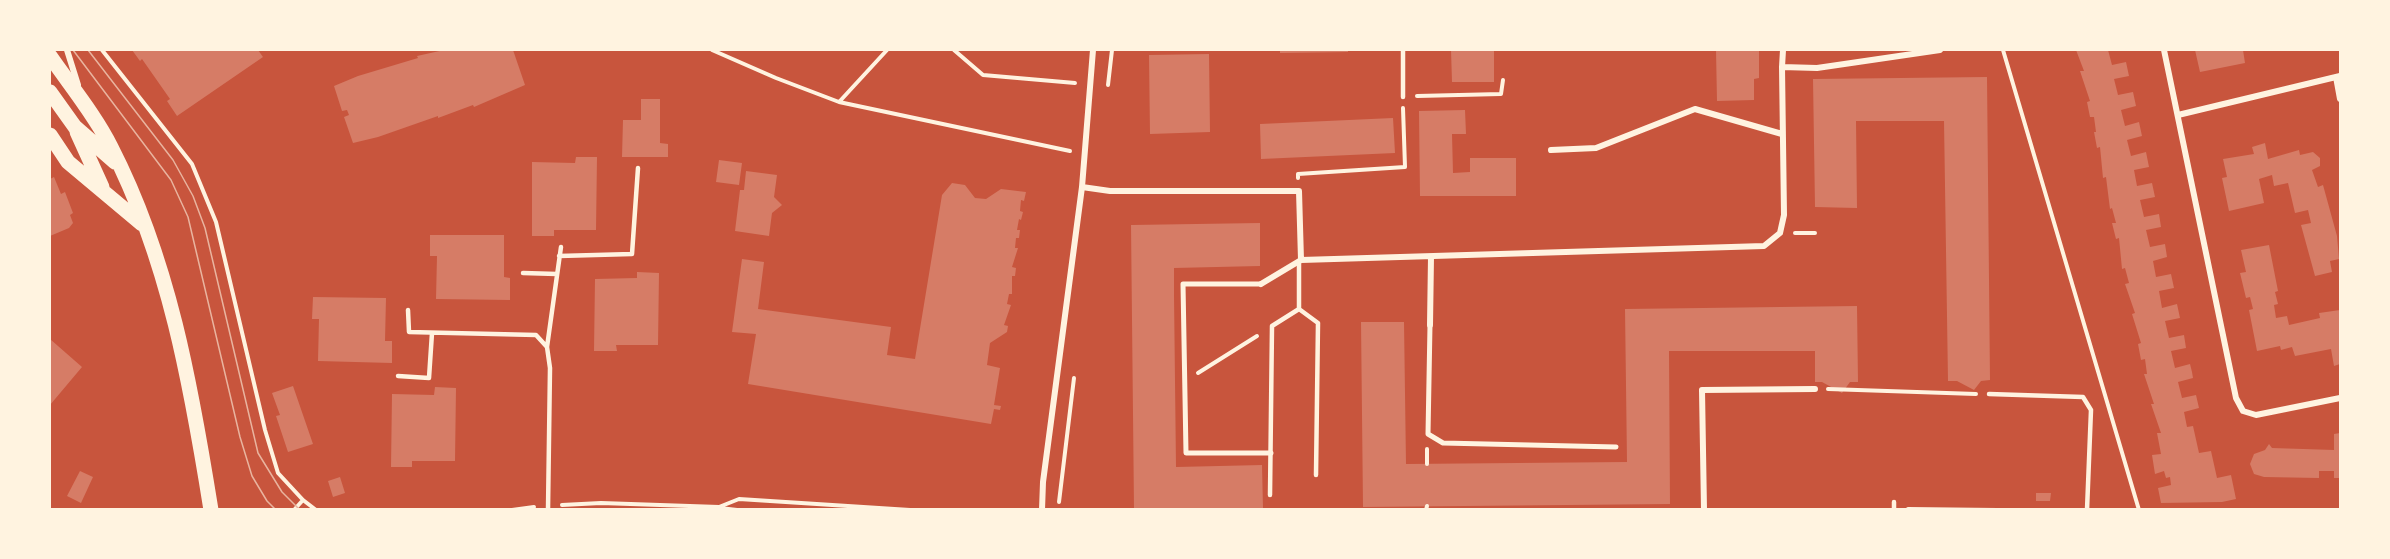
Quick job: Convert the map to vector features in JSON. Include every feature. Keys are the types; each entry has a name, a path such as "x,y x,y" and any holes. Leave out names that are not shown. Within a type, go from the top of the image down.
{"main road":[{"path":"50,56 110,145 144,226 182,343 211,510"},
{"path":"50,92 75,126 105,192"},
{"path":"75,126 120,166"},
{"path":"50,135 68,162 144,226"}],"street":[{"path":"67,50 87,111"},
{"path":"1042,510 1043,482 1082,186 1093,50"},
{"path":"1271,453 1186,453 1183,284 1261,284 1300,261 1764,246 1780,233 1784,215 1782,50"},
{"path":"1782,67 1817,68 1940,50"},
{"path":"2164,50 2236,398 2244,411 2256,415 2340,398"},
{"path":"2178,115 2338,77 2340,99"},
{"path":"1551,150 1596,148 1695,109 1782,134"},
{"path":"1082,186 1110,191 1299,191 1300,261"},
{"path":"1431,257 1428,434 1443,443 1616,447"},
{"path":"1704,510 1702,390 1815,389"}],"lane":[{"path":"1403,50 1403,97"},
{"path":"559,256 632,254 638,168"},
{"path":"548,507 550,368 547,347 561,247"},
{"path":"1299,309 1300,261"},
{"path":"523,273 557,274"},
{"path":"1270,495 1272,326 1299,309"},
{"path":"1299,309 1318,323 1316,475"},
{"path":"408,310 409,333 536,335 547,347"},
{"path":"398,376 429,378 432,333"},
{"path":"1989,394 2083,397 2091,410 2087,510"},
{"path":"1894,502 1894,509"}],"path":[{"path":"102,50 192,164 216,222 265,430 278,473 303,500 316,510"},
{"path":"712,50 839,102 973,132 1083,153"},
{"path":"839,102 887,50"},
{"path":"954,50 983,75 1090,84"},
{"path":"2003,50 2139,510"},
{"path":"1299,191 1298,174 1405,167 1403,97 1501,94 1503,80"},
{"path":"1185,382 1272,326"},
{"path":"1815,389 1989,394"},
{"path":"719,507 739,499 910,510"},
{"path":"294,510 303,500"},
{"path":"512,510 601,503 719,507 737,510"},
{"path":"1894,509 1997,510"}],"building":[{"path":"132,50 258,50 263,57 177,116 167,101 170,99 142,59 140,61"},
{"path":"444,50 513,50 525,85 474,107 473,105 378,137 353,143 344,117 349,115 347,110 342,111 334,86 358,76 418,58 417,56"},
{"path":"1280,50 1348,50 1348,52 1280,53"},
{"path":"1451,50 1494,50 1494,82 1452,82"},
{"path":"1716,50 1759,50 1759,78 1754,79 1754,100 1717,101"},
{"path":"2076,50 2108,50 2112,65 2126,62 2129,76 2114,79 2118,95 2133,92 2136,106 2121,110 2125,126 2139,122 2142,136 2127,140 2131,156 2146,152 2149,167 2134,170 2137,186 2152,183 2155,197 2140,200 2144,217 2159,214 2161,227 2146,230 2150,247 2165,244 2167,257 2153,261 2156,277 2171,274 2174,288 2159,291 2162,308 2177,304 2180,318 2165,321 2169,338 2184,335 2186,348 2171,351 2175,368 2190,364 2193,378 2178,382 2182,398 2196,395 2199,408 2184,412 2187,427 2193,426 2199,453 2211,451 2217,478 2231,475 2236,499 2222,502 2161,503 2158,488 2171,485 2170,477 2166,478 2164,471 2155,474 2152,455 2161,454 2157,433 2161,433 2144,374 2147,374 2145,359 2141,360 2138,344 2141,343 2132,314 2135,313 2125,284 2129,283 2125,268 2122,269 2119,238 2116,239 2112,223 2116,223 2112,208 2110,209 2106,177 2103,178 2100,147 2097,148 2094,132 2096,132 2094,117 2090,117 2087,102 2090,101 2080,71 2084,71"},
{"path":"2195,50 2243,50 2245,63 2200,72"},
{"path":"1209,54 1210,132 1150,134 1149,55"},
{"path":"1987,77 1990,380 1981,381 1974,390 1957,381 1948,381 1944,121 1856,121 1857,208 1815,207 1813,79"},
{"path":"641,99 660,99 660,143 668,144 668,157 622,157 623,120 641,120"},
{"path":"1465,110 1466,134 1452,134 1453,173 1470,172 1470,158 1516,158 1516,196 1420,196 1419,111"},
{"path":"1393,118 1395,153 1261,159 1260,124"},
{"path":"2265,143 2268,159 2299,150 2300,155 2313,152 2320,158 2320,166 2312,170 2318,187 2323,185 2337,236 2339,259 2330,261 2332,272 2315,276 2301,225 2311,223 2308,210 2295,213 2288,183 2274,186 2272,175 2259,179 2264,203 2229,211 2222,178 2227,177 2223,159 2254,154 2252,147"},
{"path":"576,157 597,157 596,230 554,230 554,236 532,236 532,162 575,163"},
{"path":"719,160 742,163 739,185 716,182"},
{"path":"746,171 777,175 774,197 782,205 772,213 769,236 735,231 740,190 744,190"},
{"path":"54,177 61,194 65,192 73,213 70,215 73,223 69,228 50,236 50,179"},
{"path":"952,183 965,185 975,198 986,199 1001,189 1026,192 1024,201 1021,200 1020,211 1023,212 1021,220 1019,219 1017,230 1020,230 1019,238 1016,238 1015,248 1018,248 1012,267 1016,268 1015,276 1012,276 1012,294 1009,294 1007,304 1011,305 1004,325 1008,326 1007,332 990,343 987,365 1000,368 994,405 1001,406 1000,410 994,409 991,424 748,384 756,334 732,332 742,259 764,262 758,309 891,327 887,355 915,359 942,195"},
{"path":"1260,223 1260,266 1174,268 1174,295 1176,467 1262,465 1263,508 1134,509 1131,225"},
{"path":"430,235 504,235 504,277 510,278 510,300 436,299 437,256 430,256"},
{"path":"2269,245 2278,291 2275,292 2278,304 2274,305 2276,318 2287,316 2289,325 2320,318 2319,313 2340,310 2340,364 2334,366 2331,349 2295,356 2292,347 2281,350 2280,346 2257,351 2249,310 2253,309 2250,297 2246,298 2240,273 2246,272 2241,250"},
{"path":"637,272 659,273 658,345 616,345 617,351 594,351 595,279 637,278"},
{"path":"313,297 386,298 385,341 392,341 392,363 318,361 319,319 312,319"},
{"path":"1857,306 1858,382 1850,382 1842,393 1822,382 1815,382 1815,351 1669,351 1670,504 1363,507 1361,322 1404,322 1406,464 1627,462 1625,309"},
{"path":"50,339 82,367 50,405"},
{"path":"293,386 313,444 288,452 276,416 280,415 272,393"},
{"path":"435,387 456,388 455,461 412,461 412,467 391,467 392,394 434,395"},
{"path":"2340,433 2340,478 2334,478 2334,471 2319,471 2319,478 2264,477 2254,474 2250,464 2254,454 2265,450 2269,444 2272,448 2334,450 2334,434"},
{"path":"80,471 93,477 81,503 67,496"},
{"path":"340,477 345,493 333,497 328,481"},
{"path":"2036,493 2051,493 2050,501 2036,501"}],"tram line":[{"path":"73,50 171,180 188,217 240,437 252,476 267,501 276,510"},
{"path":"88,50 173,160 193,196 205,228 258,453 282,492 300,510"}]}
